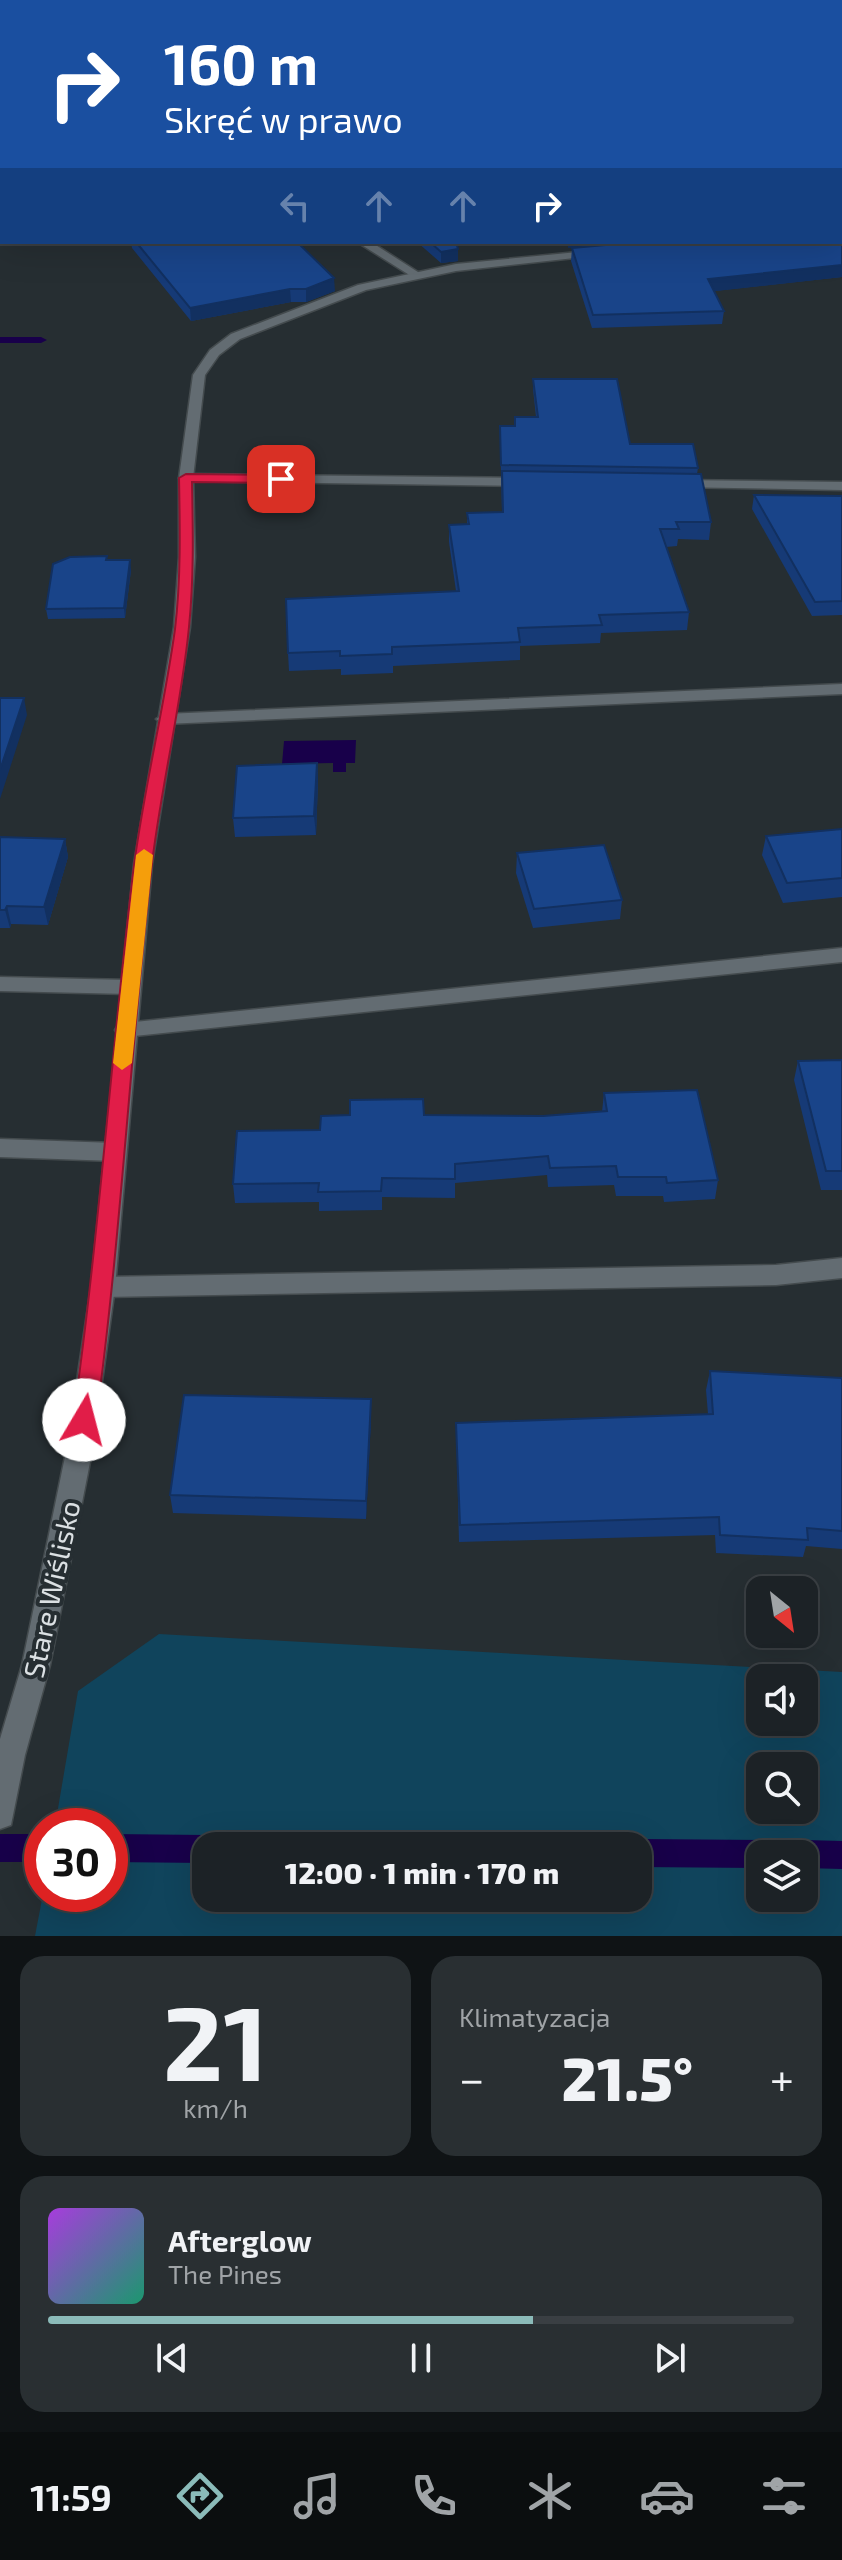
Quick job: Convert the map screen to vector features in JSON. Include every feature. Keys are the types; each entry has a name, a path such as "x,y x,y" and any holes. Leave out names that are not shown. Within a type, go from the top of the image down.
{"street":[{"path":"366,244 415,274"},
{"name":"Stare Wiślisko","path":"0,1814 10,1755 10,1723 36,1665 80,1447 103,1287 129,987 146,838 182,627 187,557 186,478 199,375 213,351 260,325 341,293 415,274 604,248"},
{"path":"186,478 540,483"},
{"path":"663,484 842,486"},
{"path":"165,719 842,689"},
{"path":"125,1030 842,955"},
{"path":"0,984 129,987"},
{"path":"0,1148 115,1152"},
{"path":"103,1287 776,1275 842,1268"}],"shaded area":[{"path":"356,740 355,763 346,763 346,772 333,772 333,763 282,764 284,741"},
{"path":"159,1634 746,1667 746,1736 818,1736 818,1671 842,1672 842,1936 35,1936 40,1912 128,1912 128,1808 58,1808 78,1691"}],"building":[{"path":"138,244 299,244 334,278 306,289 290,289 190,308"},
{"path":"432,244 457,244 458,249 441,252"},
{"path":"617,244 842,244 842,265 708,279 724,311 593,315 572,248"},
{"path":"533,379 617,379 630,444 693,444 698,468 501,465 500,426 515,426 515,417 538,417"},
{"path":"502,471 701,474 711,522 676,522 679,529 660,529 689,612 599,615 602,625 518,628 520,642 392,647 392,654 340,656 340,651 288,653 286,599 459,591 449,525 469,524 467,513 503,512"},
{"path":"754,495 842,496 842,601 815,602"},
{"path":"107,556 106,560 130,560 124,608 46,609 53,564 70,557"},
{"path":"0,698 24,698 0,770"},
{"path":"317,763 314,816 233,818 237,766"},
{"path":"842,829 842,878 787,883 766,836"},
{"path":"0,837 65,839 44,907 7,906 5,910 0,910"},
{"path":"604,845 622,900 534,909 517,853"},
{"path":"842,1060 842,1171 826,1171 798,1061"},
{"path":"697,1090 718,1180 667,1183 666,1177 618,1177 616,1166 550,1168 548,1156 455,1164 455,1179 382,1178 381,1191 318,1192 319,1183 233,1184 237,1131 320,1130 321,1116 350,1115 350,1100 423,1099 424,1115 543,1116 607,1111 604,1093"},
{"path":"710,1371 842,1378 842,1531 807,1528 808,1540 720,1535 719,1517 460,1525 456,1423 713,1414"},
{"path":"184,1395 371,1399 366,1501 170,1495"}],"waterway":[{"path":"0,340 41,340"},
{"path":"0,1848 24,1848"},
{"path":"128,1848 192,1849"},
{"path":"652,1853 746,1854"},
{"path":"818,1854 842,1855"}],"slow traffic":[{"path":"122,1063 144,855"}],"route":[{"path":"84,1420 103,1287 143,864 182,627 187,557 186,478 281,479"}]}
